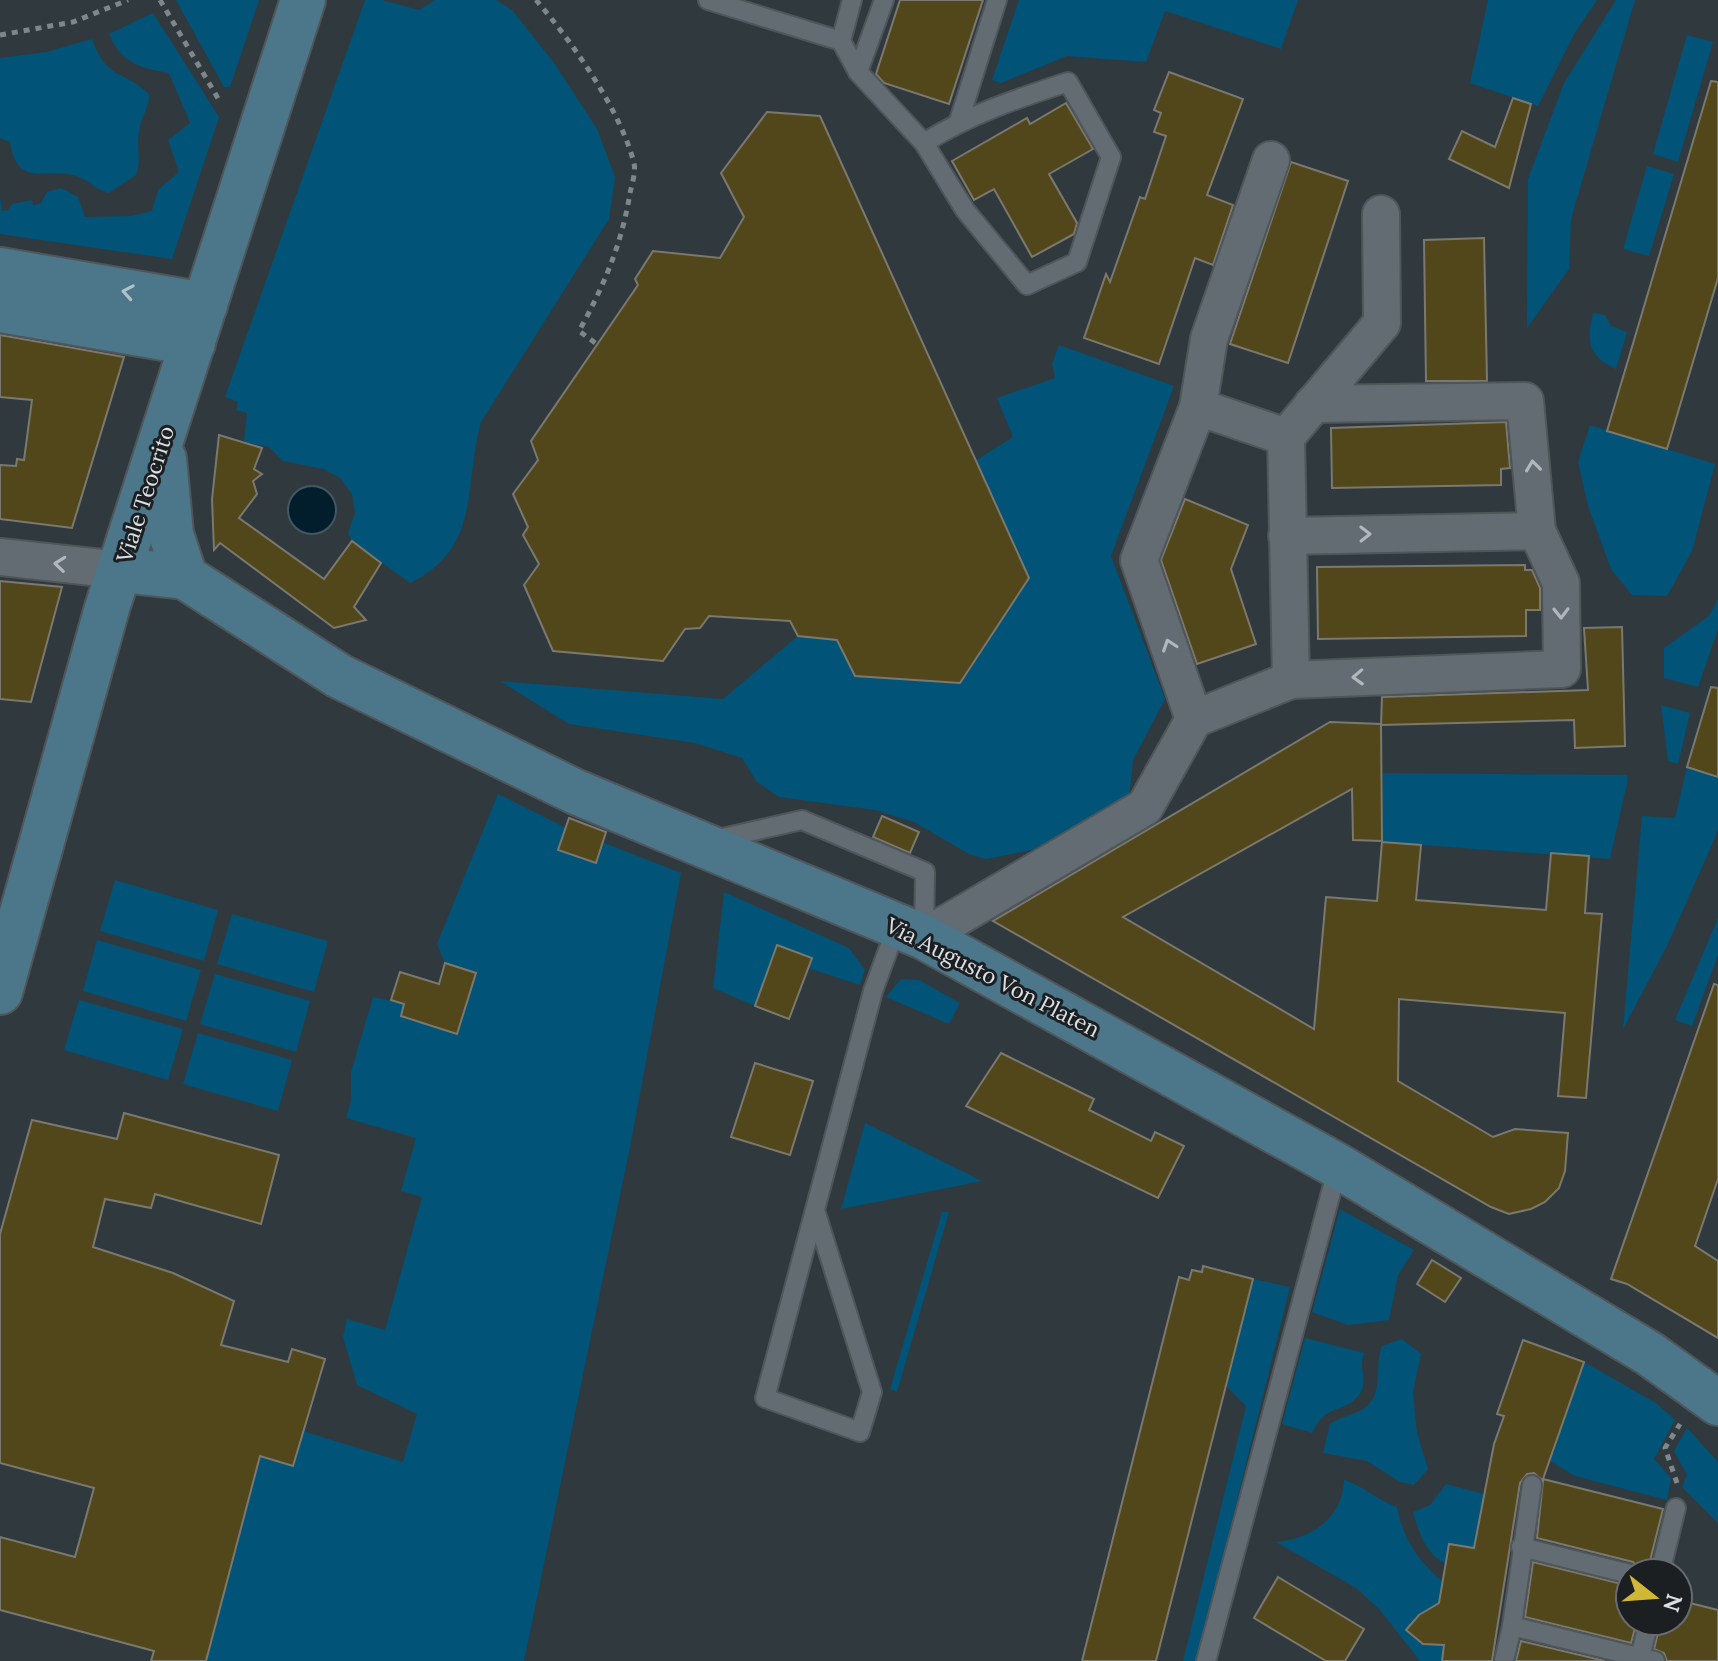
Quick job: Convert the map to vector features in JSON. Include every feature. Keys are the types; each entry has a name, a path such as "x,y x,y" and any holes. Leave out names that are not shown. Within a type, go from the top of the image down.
{"main road":[{"name":"Viale Teocrito","path":"0,992 120,570 303,0"},
{"path":"0,270 199,324"},
{"path":"0,310 199,324"},
{"path":"120,570 185,577 173,543 165,493 163,435"},
{"name":"Via Augusto Von Platen","path":"185,577 339,676 576,792 910,931 1138,1052 1338,1166 1650,1354"},
{"path":"1650,1354 1718,1385"},
{"path":"1650,1354 1701,1410"}],"street":[{"path":"1194,719 1139,560 1198,407 1209,339 1271,160"},
{"path":"1291,680 1286,437 1382,323 1381,214"},
{"path":"910,931 1145,807 1194,719 1291,680 1562,669 1561,583 1537,531 1525,401 1313,404"},
{"path":"1198,407 1286,437"},
{"path":"1287,536 1537,531"},
{"path":"0,557 120,570"}],"lane":[{"path":"708,0 841,41"},
{"path":"852,0 841,41 858,72 924,143 965,210 1027,285 1077,262 1111,157 1068,82 959,121 924,143"},
{"path":"858,72 884,0"},
{"path":"959,121 997,0"},
{"path":"702,843 802,820 925,872 910,931 873,991 765,1398 860,1432 872,1392 815,1210"},
{"path":"1206,1661 1338,1166"},
{"path":"1504,1661 1512,1626 1532,1485"},
{"path":"1664,1557 1676,1508"},
{"path":"1521,1547 1614,1570"},
{"path":"1512,1626 1645,1660 1647,1637"}],"path":[{"path":"0,35 73,22 128,0"},
{"path":"160,0 219,100"},
{"path":"536,0 562,30 610,108 635,165 625,223 605,285 579,331 598,345"},
{"path":"1676,1508 1677,1475 1665,1448 1701,1410"}],"shaded area":[{"path":"176,0 259,0 230,87 224,87"},
{"path":"365,0 382,0 419,10 435,0 496,0 512,10 555,64 597,129 615,177 609,219 481,422 466,514 459,534 449,552 433,569 410,583 352,541 348,533 355,513 352,494 340,478 324,469 283,461 269,447 244,442 247,413 236,410 238,402 225,397"},
{"path":"1019,0 1298,0 1281,49 1165,11 1146,62 1067,56 1001,83 992,80"},
{"path":"1488,0 1597,0 1574,34 1538,106 1470,83"},
{"path":"1616,0 1635,0 1571,219 1569,269 1527,328 1528,179 1564,83"},
{"path":"153,13 219,117 172,259 0,234 0,196 2,211 8,210 12,204 32,200 33,205 41,203 47,192 61,188 78,197 85,217 131,216 152,211 158,190 179,172 168,140 190,123 169,73 149,69 126,58 109,34"},
{"path":"1687,35 1713,42 1678,162 1653,154"},
{"path":"92,39 103,62 149,94 139,131 136,175 109,193 69,174 28,172 14,158 10,142 0,138 0,58 46,52"},
{"path":"1647,166 1674,174 1649,256 1623,249"},
{"path":"1593,313 1605,315 1611,326 1627,332 1616,369 1600,359 1591,347"},
{"path":"1059,345 1174,386 1111,556 1165,699 1133,760 1129,800 1052,846 986,859 969,854 914,822 875,810 779,797 757,782 742,758 695,743 569,724 500,681 723,699 798,636 815,638 826,621 855,676 959,683 1029,579 975,461 1013,437 997,398 1055,378 1052,364"},
{"path":"1590,425 1715,464 1692,551 1667,596 1632,595 1611,569 1588,506 1578,462"},
{"path":"312,486 329,493 336,510 329,527 312,534 295,527 288,510 295,493"},
{"path":"1718,599 1718,629 1698,687 1664,678 1664,648 1709,616"},
{"path":"1661,705 1690,713 1678,764 1668,761"},
{"path":"1687,767 1718,777 1718,829 1667,946 1623,1029 1642,816 1675,818"},
{"path":"1383,773 1627,775 1627,783 1610,859 1382,842"},
{"path":"498,794 566,828 681,873 631,1142 524,1661 206,1661 260,1456 293,1466 303,1431 403,1462 417,1414 357,1385 343,1337 347,1319 385,1330 422,1197 401,1191 416,1138 346,1118 351,1100 351,1072 373,997 404,1004 401,1016 457,1033 476,973 445,963 437,944"},
{"path":"115,880 218,910 204,961 100,931"},
{"path":"724,892 849,948 865,970 860,985 808,968 812,958 778,945 755,1006 713,988"},
{"path":"232,914 328,941 314,992 217,964"},
{"path":"1718,918 1718,955 1692,1026 1675,1020"},
{"path":"97,940 201,970 186,1021 83,991"},
{"path":"215,974 310,1001 296,1052 200,1024"},
{"path":"901,979 919,980 960,1003 949,1024 886,997"},
{"path":"79,1000 183,1029 168,1080 64,1050"},
{"path":"198,1033 292,1060 278,1111 183,1084"},
{"path":"865,1123 982,1181 841,1209"},
{"path":"1340,1209 1414,1250 1398,1275 1389,1320 1348,1325 1312,1312"},
{"path":"942,1212 949,1212 897,1392 890,1389"},
{"path":"1253,1279 1290,1287 1197,1661 1183,1661 1246,1406 1226,1386"},
{"path":"1305,1338 1364,1353 1362,1391 1347,1405 1323,1417 1312,1433 1282,1424"},
{"path":"1402,1339 1421,1354 1413,1392 1417,1433 1428,1469 1414,1485 1400,1482 1367,1461 1323,1453 1330,1424 1362,1410 1372,1401 1382,1346"},
{"path":"1584,1362 1656,1403 1675,1420 1654,1459 1671,1478 1667,1500 1575,1476 1550,1461"},
{"path":"1687,1428 1718,1462 1718,1523 1682,1487 1687,1475 1674,1451"},
{"path":"1344,1480 1397,1507 1413,1549 1443,1582 1438,1610 1411,1633 1423,1644 1444,1645 1442,1660 1446,1661 1420,1661 1379,1609 1356,1588 1276,1542 1301,1536 1323,1524 1338,1505"},
{"path":"1446,1484 1484,1494 1474,1548 1450,1544 1446,1564 1428,1549 1413,1512 1430,1505"}],"building":[{"path":"900,0 983,0 949,104 884,83 876,74"},
{"path":"1169,72 1243,99 1207,195 1233,205 1213,265 1195,258 1159,364 1084,338 1106,274 1110,282 1140,197 1145,199 1166,136 1154,132 1161,113 1154,110"},
{"path":"1711,81 1718,82 1718,278 1667,449 1607,431"},
{"path":"1513,98 1531,104 1509,188 1449,159 1462,131 1495,147"},
{"path":"1066,103 1093,149 1049,174 1077,223 1074,234 1032,257 994,189 974,200 952,161 1027,118 1030,124"},
{"path":"767,112 820,116 1029,578 960,683 855,676 837,640 798,636 790,621 709,616 700,628 685,629 663,661 553,651 524,585 539,564 523,535 528,527 513,494 538,460 531,441 638,285 635,279 653,251 720,258 744,217 721,173"},
{"path":"1291,162 1348,181 1288,363 1230,344"},
{"path":"1484,238 1487,381 1426,381 1424,240"},
{"path":"0,335 124,357 72,528 0,519 0,465 16,466 17,459 24,460 32,400 0,397"},
{"path":"1506,422 1510,468 1501,469 1501,485 1332,488 1331,428"},
{"path":"219,435 262,448 254,469 262,474 253,481 257,494 239,518 324,579 352,541 381,563 354,607 366,620 334,628 220,543 214,550 212,499"},
{"path":"1185,499 1248,525 1231,569 1256,644 1197,664 1161,560"},
{"path":"1525,565 1525,570 1532,570 1540,588 1540,610 1526,610 1526,636 1318,639 1317,567"},
{"path":"0,581 62,587 31,702 0,699"},
{"path":"1622,627 1625,746 1575,748 1574,720 1381,725 1382,697 1588,690 1584,628"},
{"path":"1711,687 1718,688 1718,777 1687,767"},
{"path":"1330,722 1381,724 1382,841 1353,840 1352,789 1123,917 1314,1029 1326,897 1377,901 1382,842 1421,845 1416,900 1546,910 1551,853 1589,856 1585,913 1602,914 1586,1098 1558,1096 1565,1013 1399,999 1398,1081 1493,1137 1515,1129 1568,1133 1565,1171 1559,1188 1545,1202 1531,1209 1509,1214 1491,1207 993,921"},
{"path":"882,816 919,832 910,853 873,837"},
{"path":"569,818 606,832 596,863 558,850"},
{"path":"777,945 812,958 789,1019 755,1006"},
{"path":"445,963 476,973 457,1034 401,1016 404,1004 391,1000 400,972 439,984"},
{"path":"1714,984 1718,985 1718,1179 1695,1246 1718,1261 1718,1338 1627,1284 1611,1279"},
{"path":"1001,1053 1094,1099 1089,1110 1151,1141 1155,1132 1184,1146 1158,1198 966,1106"},
{"path":"755,1063 813,1081 790,1155 731,1137"},
{"path":"124,1113 279,1155 261,1224 155,1194 151,1208 105,1199 93,1247 173,1273 234,1301 221,1345 288,1362 292,1349 325,1359 293,1466 260,1456 206,1661 151,1661 154,1651 0,1610 0,1537 75,1557 94,1488 0,1463 0,1234 32,1120 117,1139"},
{"path":"1432,1260 1461,1278 1445,1302 1417,1284"},
{"path":"1203,1266 1253,1279 1156,1661 1082,1661 1179,1277 1189,1280 1192,1270 1202,1272"},
{"path":"1523,1340 1584,1362 1543,1479 1663,1509 1651,1557 1614,1557 1537,1538 1543,1481 1534,1473 1527,1474 1520,1483 1492,1661 1442,1661 1444,1645 1423,1644 1406,1630 1419,1615 1439,1603 1449,1544 1474,1548 1494,1444 1504,1416 1497,1414"},
{"path":"1533,1562 1614,1582 1614,1637 1633,1637 1631,1643 1525,1617"},
{"path":"1278,1577 1364,1629 1345,1661 1326,1661 1254,1618"},
{"path":"1694,1604 1718,1610 1718,1661 1667,1661 1664,1653 1654,1649 1657,1637 1694,1637"},
{"path":"1521,1641 1605,1661 1516,1661"}]}
